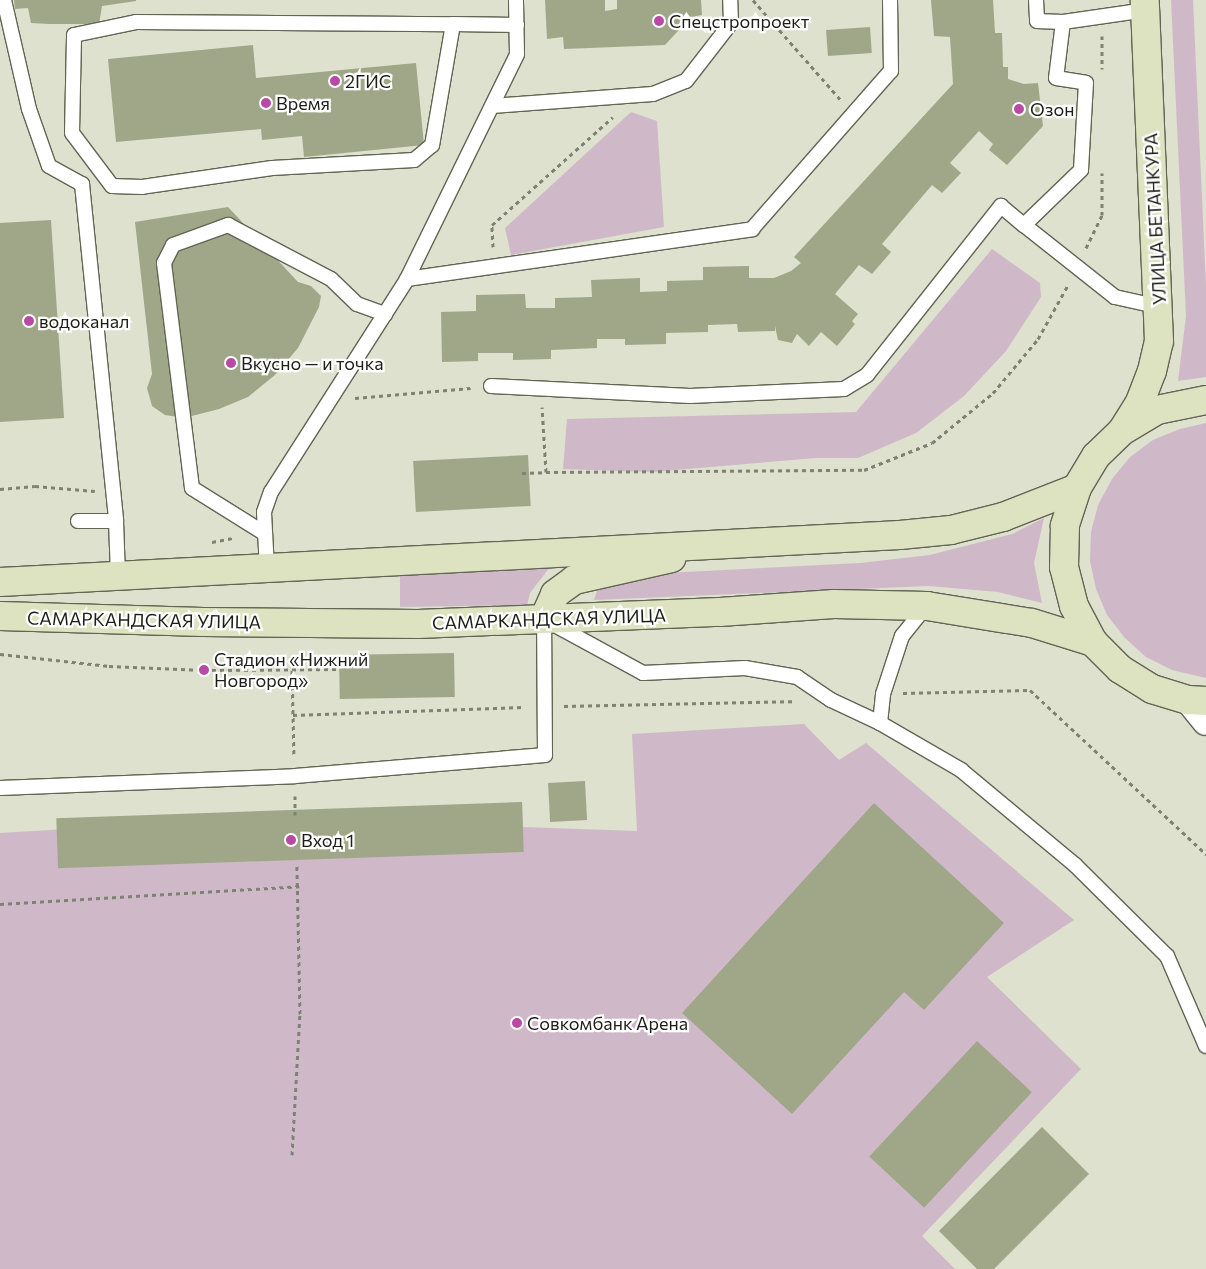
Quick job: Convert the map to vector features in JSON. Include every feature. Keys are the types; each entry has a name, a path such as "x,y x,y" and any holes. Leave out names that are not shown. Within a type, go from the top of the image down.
{"main road":[{"name":"УЛИЦА БЕТАНКУРА","path":"1122,431 1140,402 1152,371 1159,340 1160,307 1145,5"},
{"path":"1197,700 1152,689 1120,669 1094,642 1074,606 1064,567 1065,526 1077,488 1096,456 1122,431 1157,410 1206,400"},
{"path":"0,582 952,530 1003,517 1077,488"},
{"path":"544,619 555,594 574,580 595,573 666,562 695,545"},
{"name":"САМАРКАНДСКАЯ УЛИЦА","path":"0,616 203,622 418,624 720,612 834,604 927,606 1032,623 1094,642"}],"street":[{"path":"1197,700 1206,722"}],"lane":[{"path":"4,0 29,109 49,166 82,184 116,520 118,576"},
{"path":"267,568 264,512 271,492 407,279 518,54 516,0"},
{"path":"492,106 653,94 686,81 731,23 730,0"},
{"path":"407,279 752,229 891,71 890,0"},
{"path":"1036,0 1037,22 1063,22 1145,5"},
{"path":"453,24 432,145 414,160 272,168 142,187 112,186 72,133 74,35 136,22 453,24 517,25"},
{"path":"1024,225 1081,170 1086,82 1056,78 1063,22"},
{"path":"491,386 690,396 844,389 867,375 1001,206 1116,297 1160,307"},
{"path":"264,533 192,488 164,263 173,245 228,225 331,279 357,304 385,314"},
{"path":"78,521 116,520"},
{"path":"880,724 883,694 902,636 927,606"},
{"path":"0,788 295,776 545,755 544,619 644,673 745,668 797,677 831,700 880,724 961,770 1075,865 1167,956 1206,1046"}],"path":[{"path":"753,0 853,114"},
{"path":"494,266 492,225 638,95"},
{"path":"330,401 491,386"},
{"path":"522,473 546,472 541,389"},
{"path":"0,489 35,486 113,493"},
{"path":"0,654 109,666 292,670 339,669"},
{"path":"292,670 293,715 545,706 831,700"},
{"path":"883,694 1030,690 1206,854"},
{"path":"292,1155 300,1014 299,886 297,865"},
{"path":"0,904 299,886"}],"shaded area":[{"path":"1171,0 1193,0 1206,286 1206,377 1178,381 1186,316"},
{"path":"631,112 657,121 664,227 511,255 505,228"},
{"path":"992,249 1040,283 1041,297 1006,351 964,396 916,433 858,458 816,458 652,472 563,469 567,419 856,412"},
{"path":"1206,423 1206,678 1172,670 1146,657 1125,638 1107,615 1096,589 1090,561 1091,532 1098,505 1112,479 1130,457 1153,440 1180,429"},
{"path":"1044,518 1034,563 1042,603 998,592 928,586 594,600 598,588 625,575 860,563 930,555 1012,534"},
{"path":"550,567 530,593 527,605 400,607 400,573"},
{"name":"Совкомбанк Арена","path":"804,724 839,760 866,743 1074,920 987,977 1081,1069 922,1236 955,1269 0,1269 0,833 522,802 523,827 637,831 632,734"}],"building":[{"path":"14,0 136,1 102,6 99,24 49,24 31,23 28,8 15,9"},
{"path":"545,0 605,0 605,11 617,9 617,0 701,0 702,15 691,17 665,45 564,49 563,37 547,39"},
{"path":"931,0 993,0 995,33 1002,33 1003,67 1008,67 1008,79 1024,84 1038,83 1043,126 1007,165 989,150 993,144 979,131 950,163 961,173 942,193 932,185 882,244 891,252 872,274 859,265 835,294 858,314 852,321 855,324 837,346 821,332 809,346 797,334 792,343 778,340 775,326 775,331 738,332 737,324 708,325 708,332 666,333 666,344 625,345 625,339 597,339 597,348 551,350 551,359 513,360 513,353 478,353 478,361 442,362 441,312 476,311 476,295 525,294 526,308 555,308 555,298 592,297 591,280 640,278 640,292 667,291 667,281 703,280 703,267 749,266 749,278 774,278 791,271 801,263 794,257 953,84 950,37 934,36"},
{"path":"870,27 872,53 828,56 826,30"},
{"name":"Время","path":"253,45 256,78 416,63 424,145 304,157 302,136 262,140 261,129 116,142 108,59"},
{"path":"228,207 298,282 311,286 321,296 319,307 298,348 275,375 248,397 219,409 184,418 165,415 152,406 147,388 152,374 135,222"},
{"name":"водоканал","path":"51,220 64,418 0,422 0,223"},
{"path":"528,455 531,506 416,512 413,461"},
{"path":"454,653 455,697 340,699 339,655"},
{"path":"585,781 587,820 550,822 548,783"},
{"name":"Вход 1","path":"522,802 524,852 58,868 56,818"},
{"path":"874,803 1004,923 924,1010 904,992 792,1114 682,1013"},
{"path":"977,1041 1032,1092 924,1208 869,1157"},
{"path":"1042,1127 1089,1174 994,1269 977,1269 939,1231"}],"place":[{"name":"Спецстропроект","path":"659,21"},
{"name":"2ГИС","path":"335,81"},
{"name":"Время","path":"266,103"},
{"name":"Озон","path":"1019,109"},
{"name":"водоканал","path":"29,321"},
{"name":"Вкусно — и точка","path":"231,363"},
{"name":"Стадион «Нижний Новгород»","path":"204,670"},
{"name":"Вход 1","path":"291,840"},
{"name":"Совкомбанк Арена","path":"517,1023"}]}
